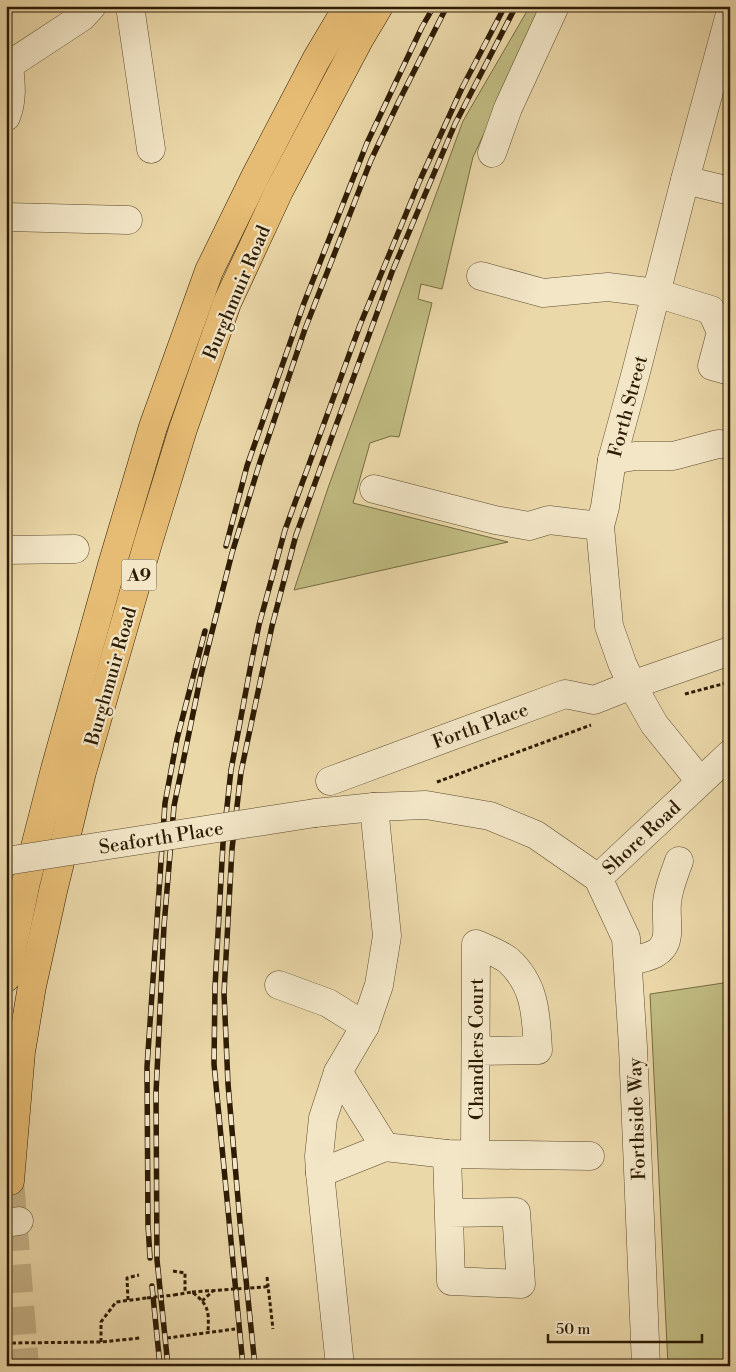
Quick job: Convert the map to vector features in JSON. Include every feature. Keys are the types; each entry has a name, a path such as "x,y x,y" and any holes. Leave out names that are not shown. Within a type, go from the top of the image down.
{"main road":[{"name":"Burghmuir Road","path":"6,978 26,882 55,769 112,565 156,418 210,271 256,175 316,60 348,6"},
{"name":"Burghmuir Road","path":"10,1181 21,1052 32,986 52,891 82,772 180,438 227,302 279,191 379,6"}],"street":[{"path":"6,117 10,109 11,88 8,67 82,17 92,6"},
{"path":"130,6 152,149"},
{"path":"492,153 508,108 555,6"},
{"name":"Forth Street","path":"700,781 654,724 622,663 609,626 600,526 612,460 730,14"},
{"path":"685,180 730,191"},
{"path":"6,217 128,220"},
{"path":"481,276 543,293 608,288 656,293 711,310 721,332 712,366 730,371"},
{"path":"612,460 635,456 673,456 718,444 730,445"},
{"path":"374,489 504,522 528,526 550,520 600,526"},
{"path":"6,550 75,549"},
{"name":"Forth Place","path":"330,781 565,694 594,700 730,651"},
{"name":"Shore Road","path":"315,813 374,807 426,805 490,816 536,835 598,878 730,754"},
{"path":"340,1366 319,1156 323,1118 338,1072 365,1026 379,985 387,936 374,807"},
{"name":"Seaforth Place","path":"6,862 315,813"},
{"path":"628,961 648,958 656,954 662,947 667,937 667,900 679,862"},
{"name":"Forthside Way","path":"598,878 626,938 633,1047 646,1366"},
{"name":"Chandlers Court","path":"474,1154 476,944 507,959 525,981 535,1010 538,1050 476,1051"},
{"path":"279,985 328,1003 365,1026"},
{"path":"338,1072 385,1147"},
{"path":"320,1173 385,1147 446,1154 590,1156"},
{"path":"446,1154 451,1281 520,1284 516,1212 449,1213"}],"path":[{"path":"682,695 730,682"},
{"path":"426,805 434,783 598,722"},
{"path":"173,1271 185,1273 185,1293"},
{"path":"128,1300 127,1278 139,1275"},
{"path":"267,1276 272,1329"},
{"path":"102,1342 101,1322 116,1302 192,1292 267,1286"},
{"path":"202,1300 213,1290"},
{"path":"192,1292 202,1300 209,1314 208,1332"},
{"path":"167,1338 236,1329"},
{"path":"12,1366 8,1344 102,1342 140,1338"}],"shaded area":[{"path":"530,6 544,6 473,157 442,289 421,284 418,299 432,303 399,437 391,436 370,443 353,503 508,542 294,590 329,485 463,121"},
{"path":"730,982 730,1366 668,1366 650,994"}],"tunnel":[{"path":"10,1181 25,1366"}],"railway":[{"path":"226,546 247,466 304,303 367,143 422,27 434,6"},
{"path":"168,1366 157,1260 156,1093 164,926 174,806 201,675 232,553 260,462 305,329 371,160 447,6"},
{"path":"243,1366 214,1064 215,987 223,843 231,770 251,664 259,625 285,530 360,325 420,180 462,88 505,6"},
{"path":"255,1366 228,1084 224,993 232,849 241,772 272,626 296,535 392,272 455,124 516,6"},
{"path":"150,1258 147,1067 165,803 177,739 205,631"},
{"path":"152,1286 160,1366"}]}
